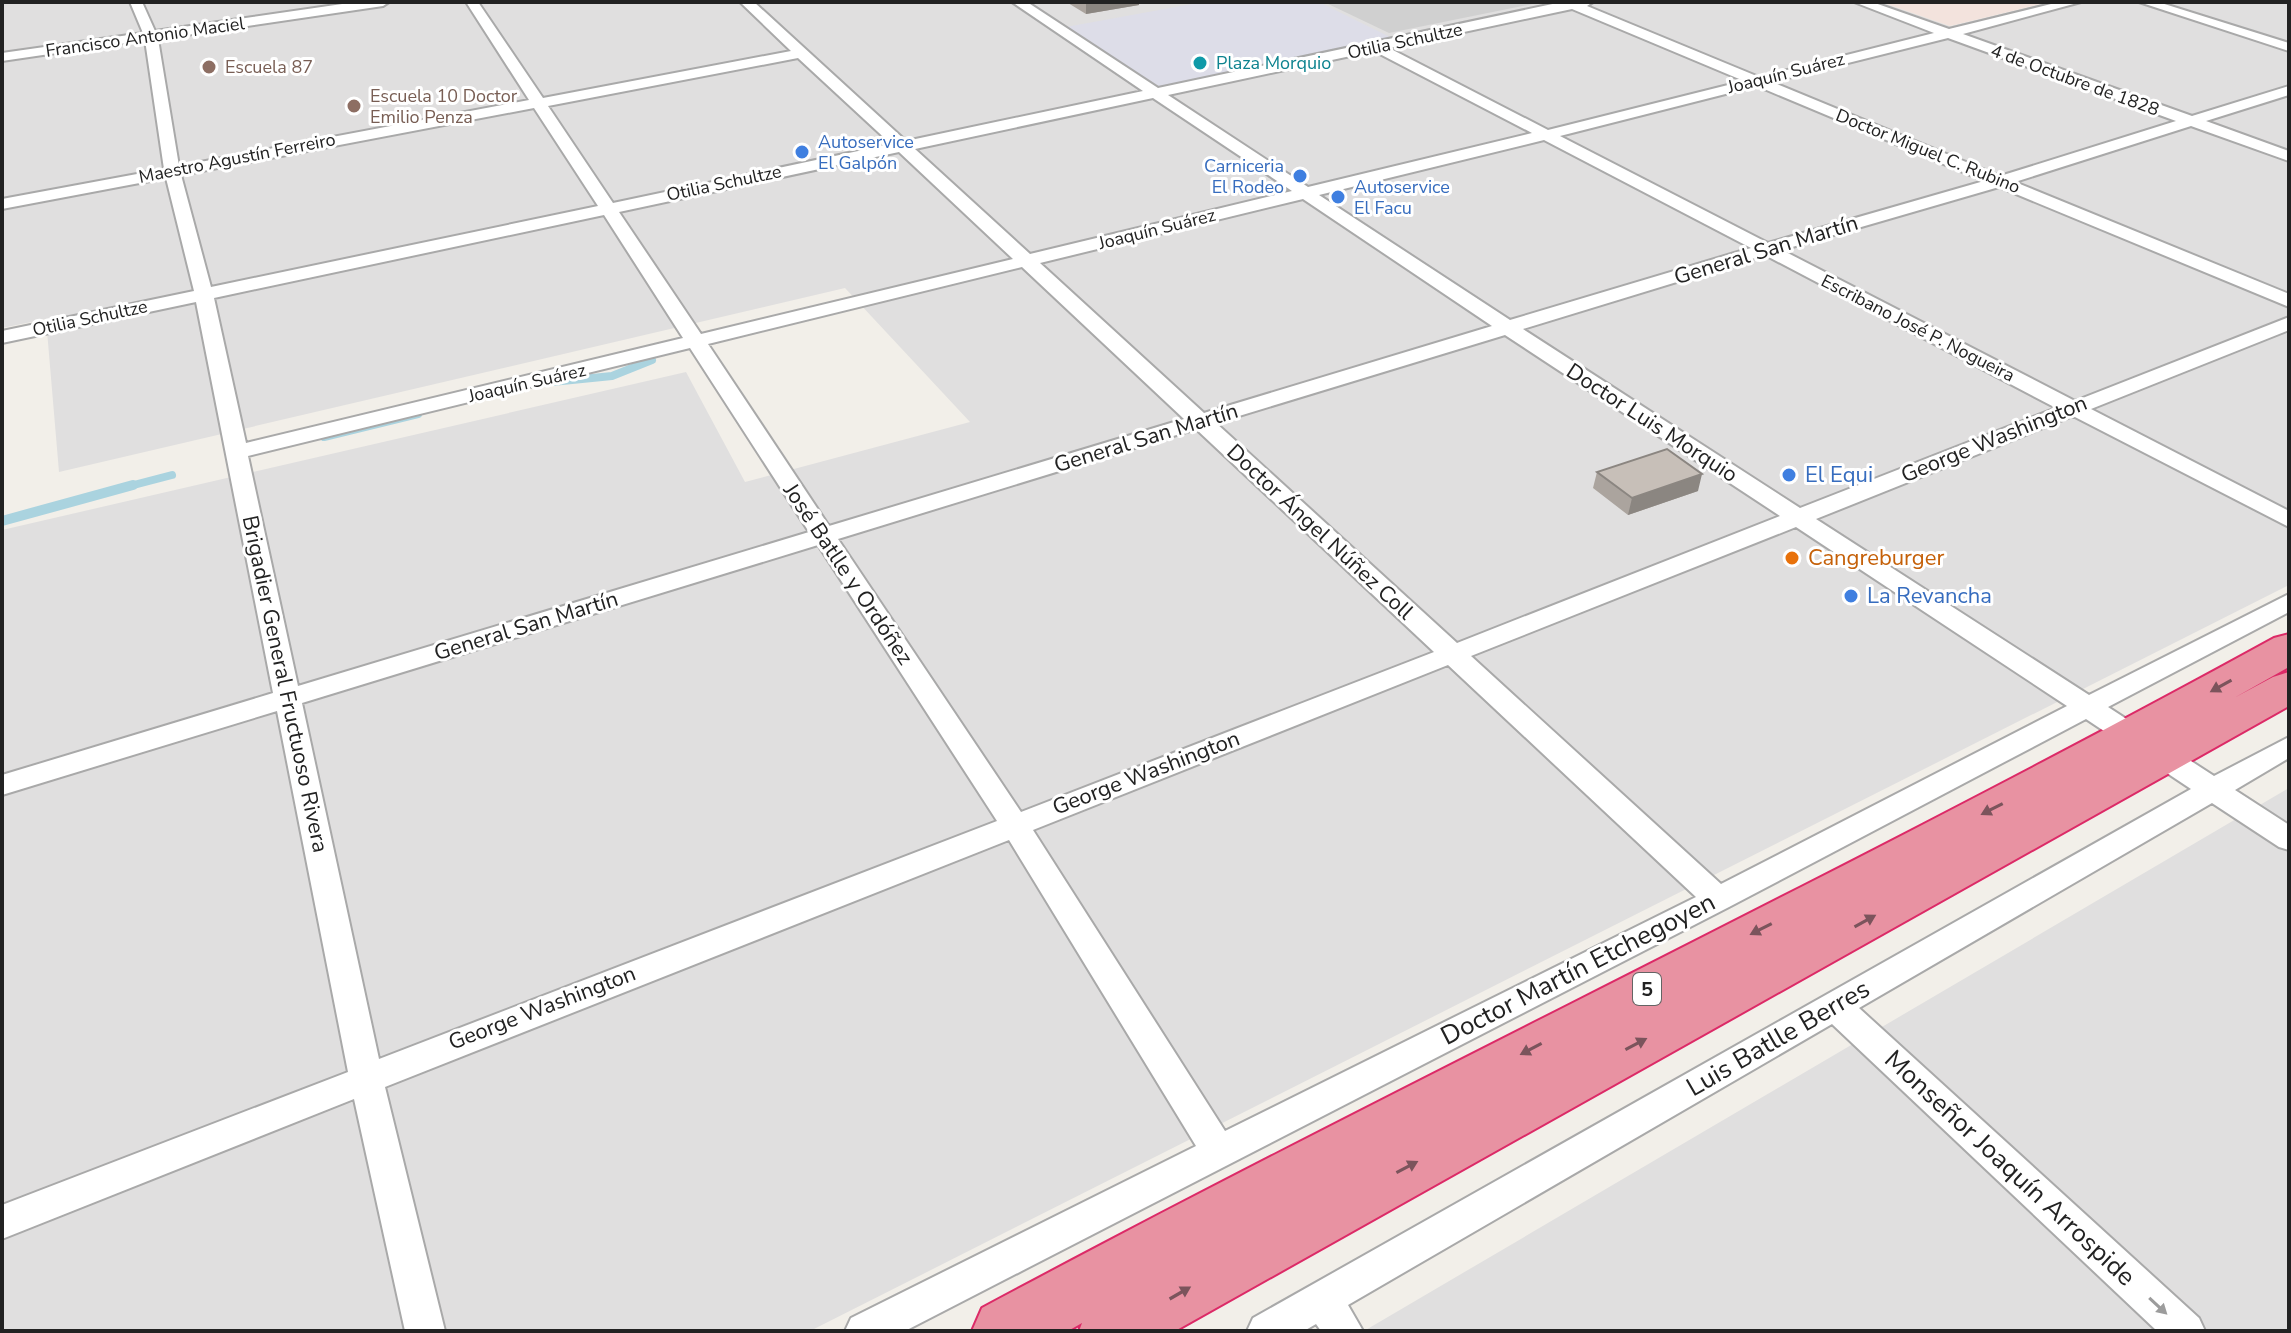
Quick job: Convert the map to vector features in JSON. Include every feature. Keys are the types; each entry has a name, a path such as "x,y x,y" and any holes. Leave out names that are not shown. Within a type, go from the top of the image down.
{"highway":[{"name":"5","path":"1112,1331 2150,746 2289,648"},
{"name":"5","path":"1005,1331 1278,1182 2150,746 2289,687"}],"street":[{"name":"Brigadier General Fructuoso Rivera","path":"136,2 151,36 172,171 204,294 366,1077 425,1331"},
{"name":"Francisco Antonio Maciel","path":"2,57 383,2"},
{"name":"José Batlle y Ordóñez","path":"472,2 1014,824 1218,1151"},
{"name":"Doctor Ángel Núñez Coll","path":"746,2 1718,899"},
{"name":"Doctor Luis Morquio","path":"1018,2 1797,518 2289,839"},
{"name":"4 de Octubre de 1828","path":"1860,2 2289,156"},
{"name":"Joaquín Suárez","path":"237,452 1545,135 2075,2"},
{"path":"2145,2 2289,47"},
{"name":"Otilia Schultze","path":"2,337 1576,3"},
{"name":"Doctor Miguel C. Rubino","path":"1576,3 2289,301"},
{"name":"Escribano José P. Nogueira","path":"1377,47 2289,520"},
{"name":"Maestro Agustín Ferreiro","path":"2,204 803,53"},
{"name":"General San Martín","path":"2,785 1507,327 2001,181 2289,90"},
{"name":"George Washington","path":"2,1222 1451,655 2289,323"},
{"name":"Doctor Martín Etchegoyen","path":"865,1331 1718,899 2289,602"},
{"name":"Luis Batlle Berres","path":"1267,1331 2289,746"},
{"name":"Monseñor Joaquín Arrospide","path":"1834,1006 2185,1331"},
{"path":"1322,1299 1343,1331"}],"shaded area":[{"path":"2,2 1881,2 1950,26 2049,2 2289,2 2289,585 810,1331 2,1331 2,530 686,372 745,482 970,422 845,288 59,472 46,319 2,328"},
{"name":"Plaza Morquio","path":"1203,2 1319,2 1394,39 1160,87 1066,27"},
{"path":"1324,2 1542,2 1389,33"},
{"path":"1881,2 2049,2 1950,26"},
{"path":"2289,788 2289,1331 1364,1331"}],"building":[{"path":"1667,449 1702,474 1632,498 1597,472"}],"waterway":[{"path":"542,383 612,376 652,360"},
{"path":"324,437 418,414"},
{"path":"126,487 172,475"},
{"path":"2,521 133,485"}],"place":[{"name":"Plaza Morquio","path":"1200,63"},
{"name":"Escuela 87","path":"209,67"},
{"name":"Escuela 10 Doctor Emilio Penza","path":"354,106"},
{"name":"Autoservice El Galpón","path":"802,152"},
{"name":"Carniceria El Rodeo","path":"1300,176"},
{"name":"Autoservice El Facu","path":"1338,197"},
{"name":"El Equi","path":"1789,475"},
{"name":"Cangreburger","path":"1792,558"},
{"name":"La Revancha","path":"1851,596"}]}
